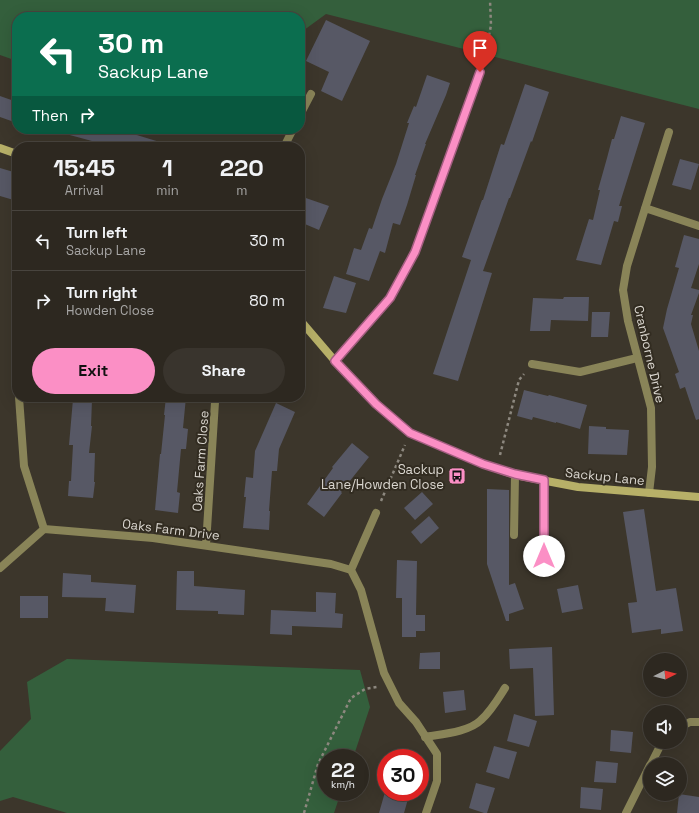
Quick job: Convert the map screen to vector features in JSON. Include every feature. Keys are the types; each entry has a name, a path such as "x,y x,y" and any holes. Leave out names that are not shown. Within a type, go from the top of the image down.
{"street":[{"path":"335,361 390,298 415,252 480,72"},
{"path":"305,104 310,94"},
{"name":"Cranborne Drive","path":"649,493 652,467 651,408 628,321 623,290 627,266 668,132"},
{"path":"0,148 12,152"},
{"path":"645,208 699,226"},
{"name":"Sackup Lane","path":"305,326 335,361 376,404 410,433 483,464 515,474 578,488 699,497"},
{"path":"532,364 580,372 637,358"},
{"path":"0,568 44,529 24,466 19,402"},
{"name":"Oaks Farm Close","path":"206,545 215,402"},
{"path":"514,535 515,474"},
{"path":"544,480 544,556"},
{"path":"376,513 352,570 361,590 384,673 399,703 416,722 437,754 437,781 426,813"},
{"name":"Oaks Farm Drive","path":"44,529 153,538 206,545 331,564 352,570"},
{"path":"426,737 464,730 480,721 494,706 505,688"},
{"path":"687,724 699,722"},
{"path":"626,813 643,779"}],"path":[{"path":"480,72 486,52 491,25 490,0"},
{"path":"496,468 519,380 532,364"},
{"path":"376,513 410,433"},
{"path":"304,813 318,764 351,698 365,689 391,686"}],"green space":[{"path":"0,0 699,0 699,109 326,14 305,29 305,12 12,12 12,59 0,55"},
{"path":"67,659 360,670 370,707 356,749 317,749 317,801 338,801 334,813 67,813 13,797 0,801 0,751 31,719 27,682"}],"building":[{"path":"326,20 370,41 342,101 321,91 329,72 306,61"},
{"path":"427,75 450,83 425,144 400,225 393,223 385,253 380,251 369,281 346,274 354,248 361,250 369,228 372,229 396,164 409,123 407,123 414,106 416,107"},
{"path":"525,84 549,92 532,142 531,141 509,198 483,271 492,273 458,381 433,374 471,260 462,257 483,200 501,144 504,145"},
{"path":"0,96 12,100 12,121 0,117"},
{"path":"621,116 645,123 619,206 622,206 618,222 614,221 601,265 576,260 589,219 593,220 600,190 598,190 612,139 614,139"},
{"path":"66,134 133,134 160,142 96,142"},
{"path":"680,159 699,164 691,190 672,185"},
{"path":"0,168 12,172 12,200 0,196"},
{"path":"305,198 329,206 319,230 305,224"},
{"path":"684,235 699,239 699,264 691,288 699,290 691,315 693,315 691,324 699,351 699,419 696,420 685,387 680,389 675,374 679,372 663,328 679,268 675,267"},
{"path":"334,276 356,283 346,313 323,308"},
{"path":"564,297 589,297 588,321 551,320 550,331 530,331 533,298 563,299"},
{"path":"592,312 610,312 608,337 591,337"},
{"path":"524,390 587,405 580,429 533,417 532,420 517,416"},
{"path":"73,402 92,402 92,426 89,453 95,453 95,482 93,498 68,496 69,481 71,481 73,445 69,445"},
{"path":"165,402 186,402 183,428 188,429 186,449 181,449 177,492 180,493 178,513 155,510"},
{"path":"276,403 295,412 279,449 277,471 272,471 269,530 243,528 246,477 253,478 255,451"},
{"path":"589,426 606,427 606,429 629,430 627,455 588,454"},
{"path":"352,443 369,457 341,492 342,493 324,517 307,504 333,468 332,467"},
{"path":"487,489 509,490 509,585 515,583 524,609 509,614 509,621 506,621 487,564"},
{"path":"422,492 433,504 415,520 404,508"},
{"path":"644,509 656,591 676,588 683,631 661,634 661,629 632,633 628,603 637,602 623,512"},
{"path":"429,516 439,528 421,544 411,532"},
{"path":"397,560 417,561 416,615 425,615 425,631 416,631 416,637 402,637 402,598 396,598"},
{"path":"177,571 194,571 194,586 245,590 244,615 218,614 218,611 176,610"},
{"path":"63,573 91,575 91,582 136,585 134,613 105,611 106,598 62,597"},
{"path":"578,585 583,609 562,613 557,589"},
{"path":"316,592 336,593 335,613 343,614 342,628 292,626 292,635 270,634 271,610 316,612"},
{"path":"20,596 48,596 48,618 20,618"},
{"path":"552,647 554,715 535,716 533,668 510,669 509,649"},
{"path":"440,652 440,669 419,669 420,653"},
{"path":"464,690 466,710 445,713 443,692"},
{"path":"514,714 537,721 529,747 507,741"},
{"path":"611,730 633,732 631,753 610,751"},
{"path":"494,746 517,752 509,779 486,772"},
{"path":"596,761 618,763 616,783 594,782"},
{"path":"476,783 495,788 487,813 469,808"},
{"path":"581,787 603,789 601,810 580,808"},
{"path":"687,795 699,797 699,813 677,813 678,801 687,801"},
{"path":"382,801 407,801 404,813 379,813"}],"place":[{"name":"Sackup Lane/Howden Close","path":"457,476"}],"route":[{"path":"480,72 415,252 390,298 335,361 376,404 410,433 483,464 515,474 544,480 544,556"}]}
